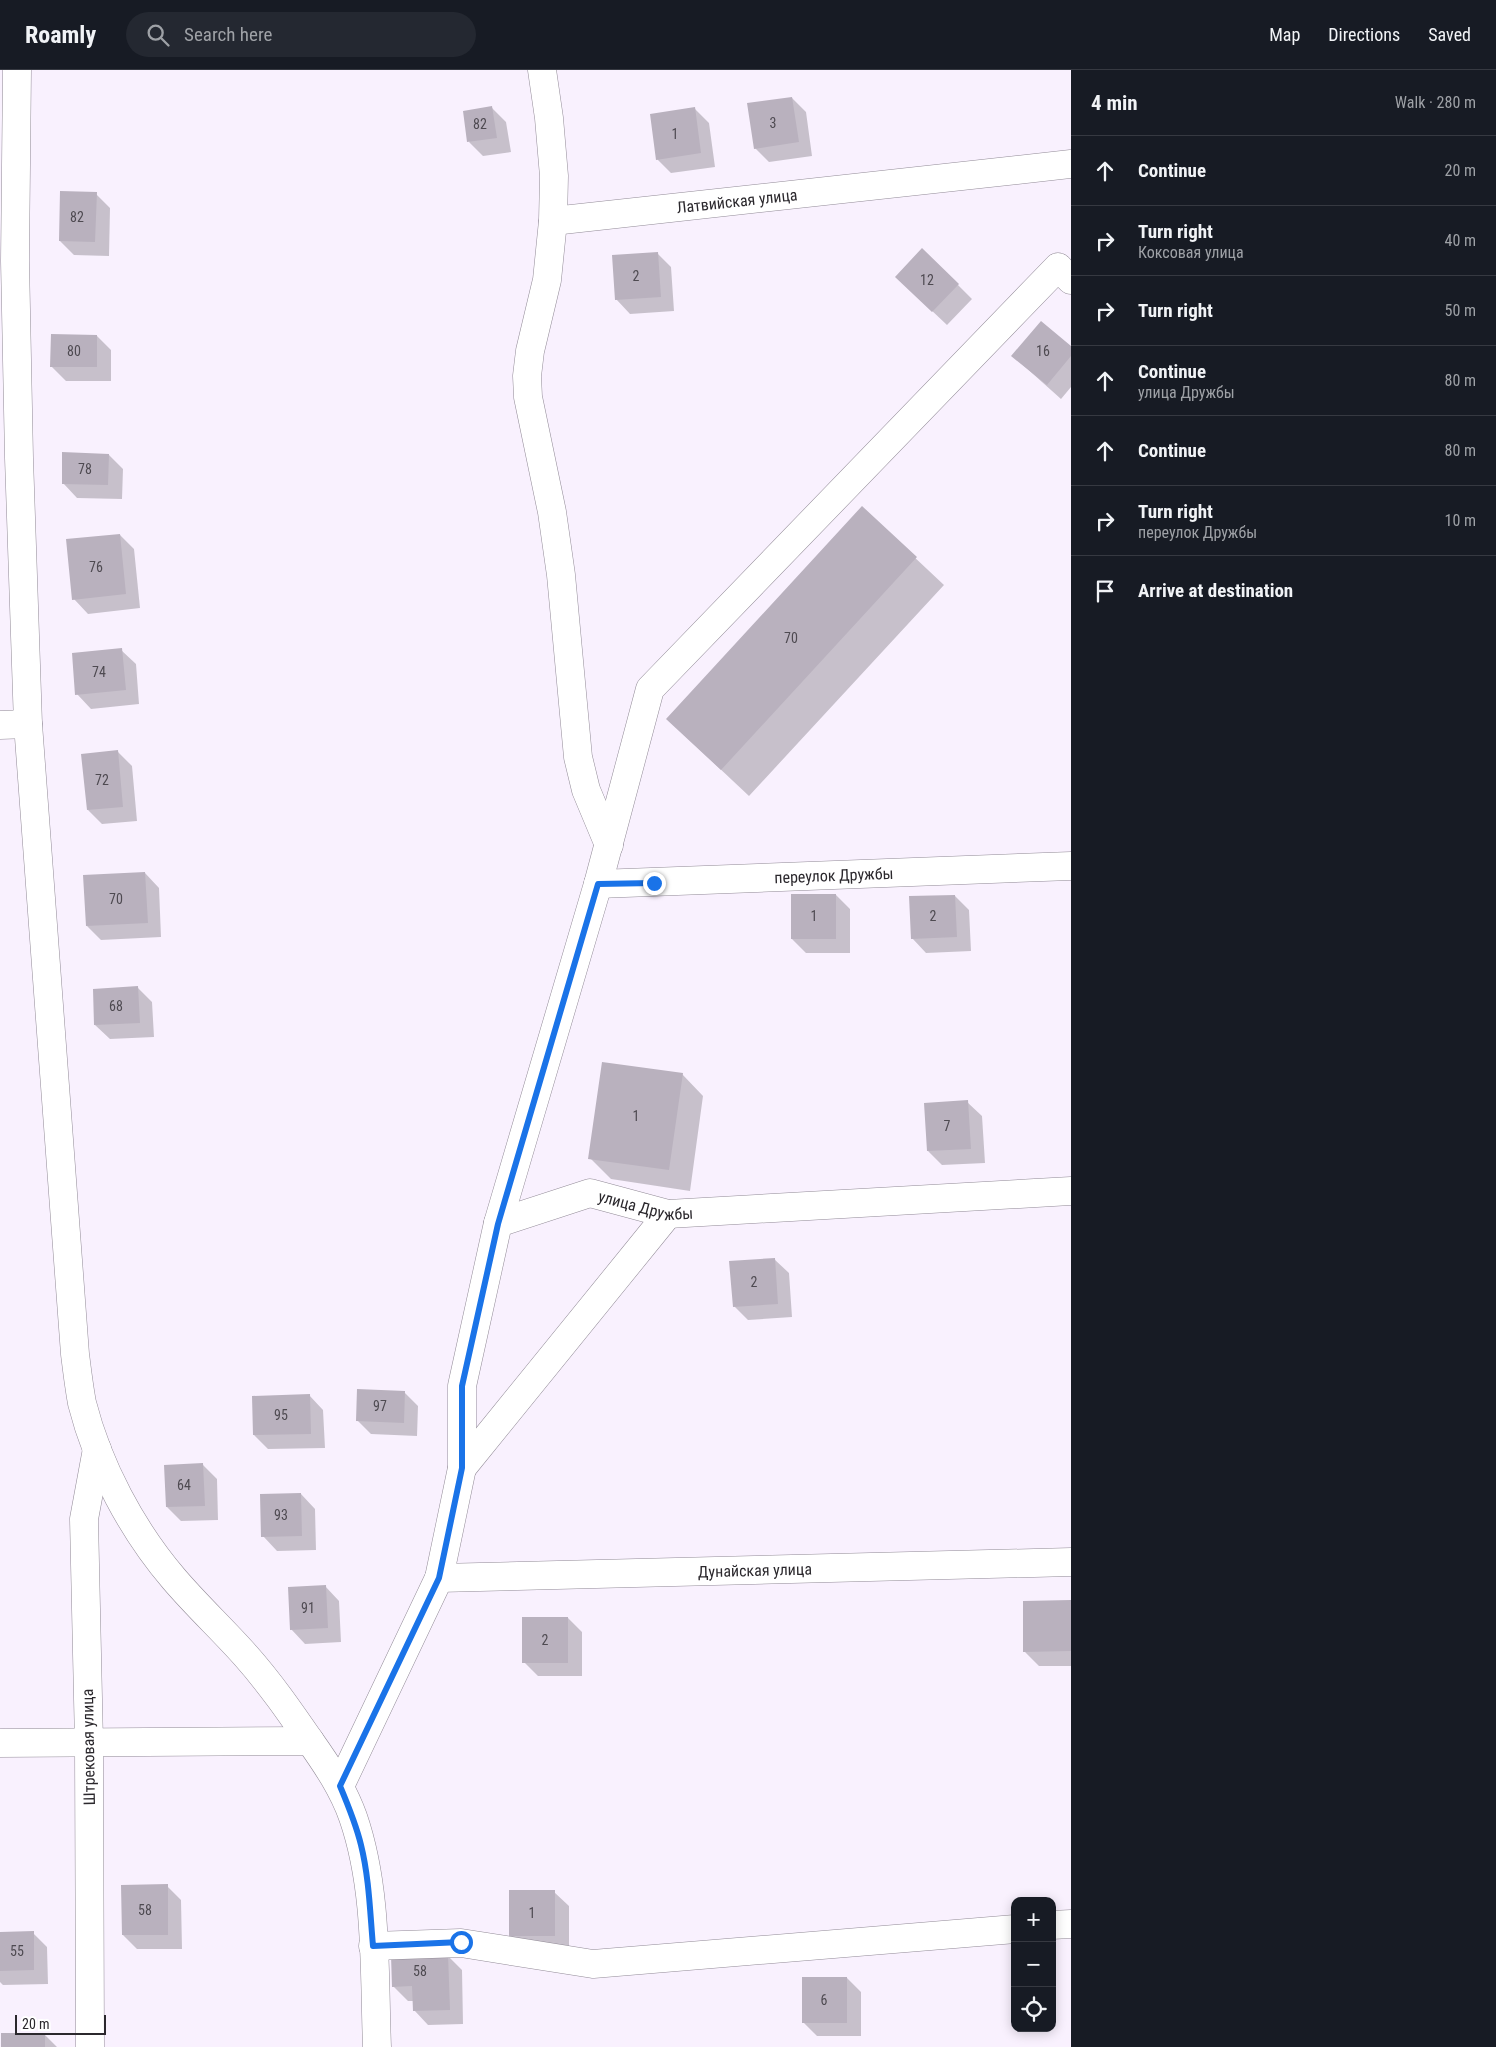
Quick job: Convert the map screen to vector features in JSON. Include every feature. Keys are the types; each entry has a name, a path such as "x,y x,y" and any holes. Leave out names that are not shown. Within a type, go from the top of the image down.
{"street":[{"path":"17,70 15,261 9,459 74,1354 82,1403 98,1449 123,1504 146,1542 174,1578 247,1657 275,1691 340,1786 362,1846 373,1946 377,2047"},
{"path":"542,70 549,118 554,176 553,221 547,280 530,351 527,376 528,397 552,512 561,575 578,757 586,790 608,845"},
{"name":"Латвийская улица","path":"553,221 1071,164"},
{"path":"340,1786 439,1578 462,1468 462,1386 498,1224 598,884 650,689 1067,265"},
{"path":"0,725 28,724"},
{"name":"переулок Дружбы","path":"598,884 1071,866"},
{"name":"улица Дружбы","path":"498,1224 590,1193 668,1214 1071,1191"},
{"path":"462,1468 668,1214"},
{"name":"Штрековая улица","path":"90,2047 89,1743 84,1519 98,1449"},
{"name":"Дунайская улица","path":"439,1578 1071,1562"},
{"path":"0,1743 310,1741"},
{"path":"1056,1925 1071,1924"},
{"path":"373,1946 461,1942 593,1964 1011,1928"}],"building":[{"path":"792,97 799,142 754,149 747,103"},
{"path":"492,106 497,138 467,142 463,111"},
{"path":"695,107 701,153 656,160 650,114"},
{"path":"60,191 97,192 95,242 59,241"},
{"path":"922,248 959,284 932,312 895,277"},
{"path":"658,252 661,297 615,300 612,255"},
{"path":"1041,321 1071,346 1071,356 1047,385 1011,356"},
{"path":"51,334 97,335 97,367 50,367"},
{"path":"62,452 109,454 108,485 62,484"},
{"path":"862,506 917,557 721,770 666,719"},
{"path":"120,534 126,594 72,600 66,539"},
{"path":"122,648 126,690 75,695 72,653"},
{"path":"118,750 123,807 87,810 81,754"},
{"path":"145,872 148,923 86,926 83,875"},
{"path":"791,894 836,894 836,939 791,939"},
{"path":"955,895 957,937 911,939 909,896"},
{"path":"138,986 140,1023 94,1025 93,989"},
{"path":"602,1062 683,1073 669,1170 588,1159"},
{"path":"968,1100 971,1149 927,1151 924,1103"},
{"path":"775,1258 778,1304 733,1307 729,1261"},
{"path":"357,1389 405,1391 404,1423 356,1421"},
{"path":"310,1394 311,1434 253,1435 252,1396"},
{"path":"203,1463 205,1506 166,1507 164,1465"},
{"path":"301,1493 302,1536 261,1537 260,1494"},
{"path":"326,1585 328,1628 290,1630 288,1587"},
{"path":"1071,1600 1071,1651 1023,1652 1023,1601"},
{"path":"522,1617 568,1617 568,1663 522,1663"},
{"path":"168,1884 168,1935 122,1935 121,1885"},
{"path":"509,1890 555,1890 555,1936 509,1936"},
{"path":"34,1931 34,1970 0,1971 0,1932"},
{"path":"448,1954 450,2010 413,2011 412,1986 392,1987 391,1955"},
{"path":"802,1977 847,1977 847,2023 802,2023"},
{"path":"1,2033 45,2033 45,2047 1,2047"}],"route":[{"path":"461,1942 373,1946 362,1846 340,1786 439,1578 462,1468 462,1386 498,1224 598,884 654,883"}]}
